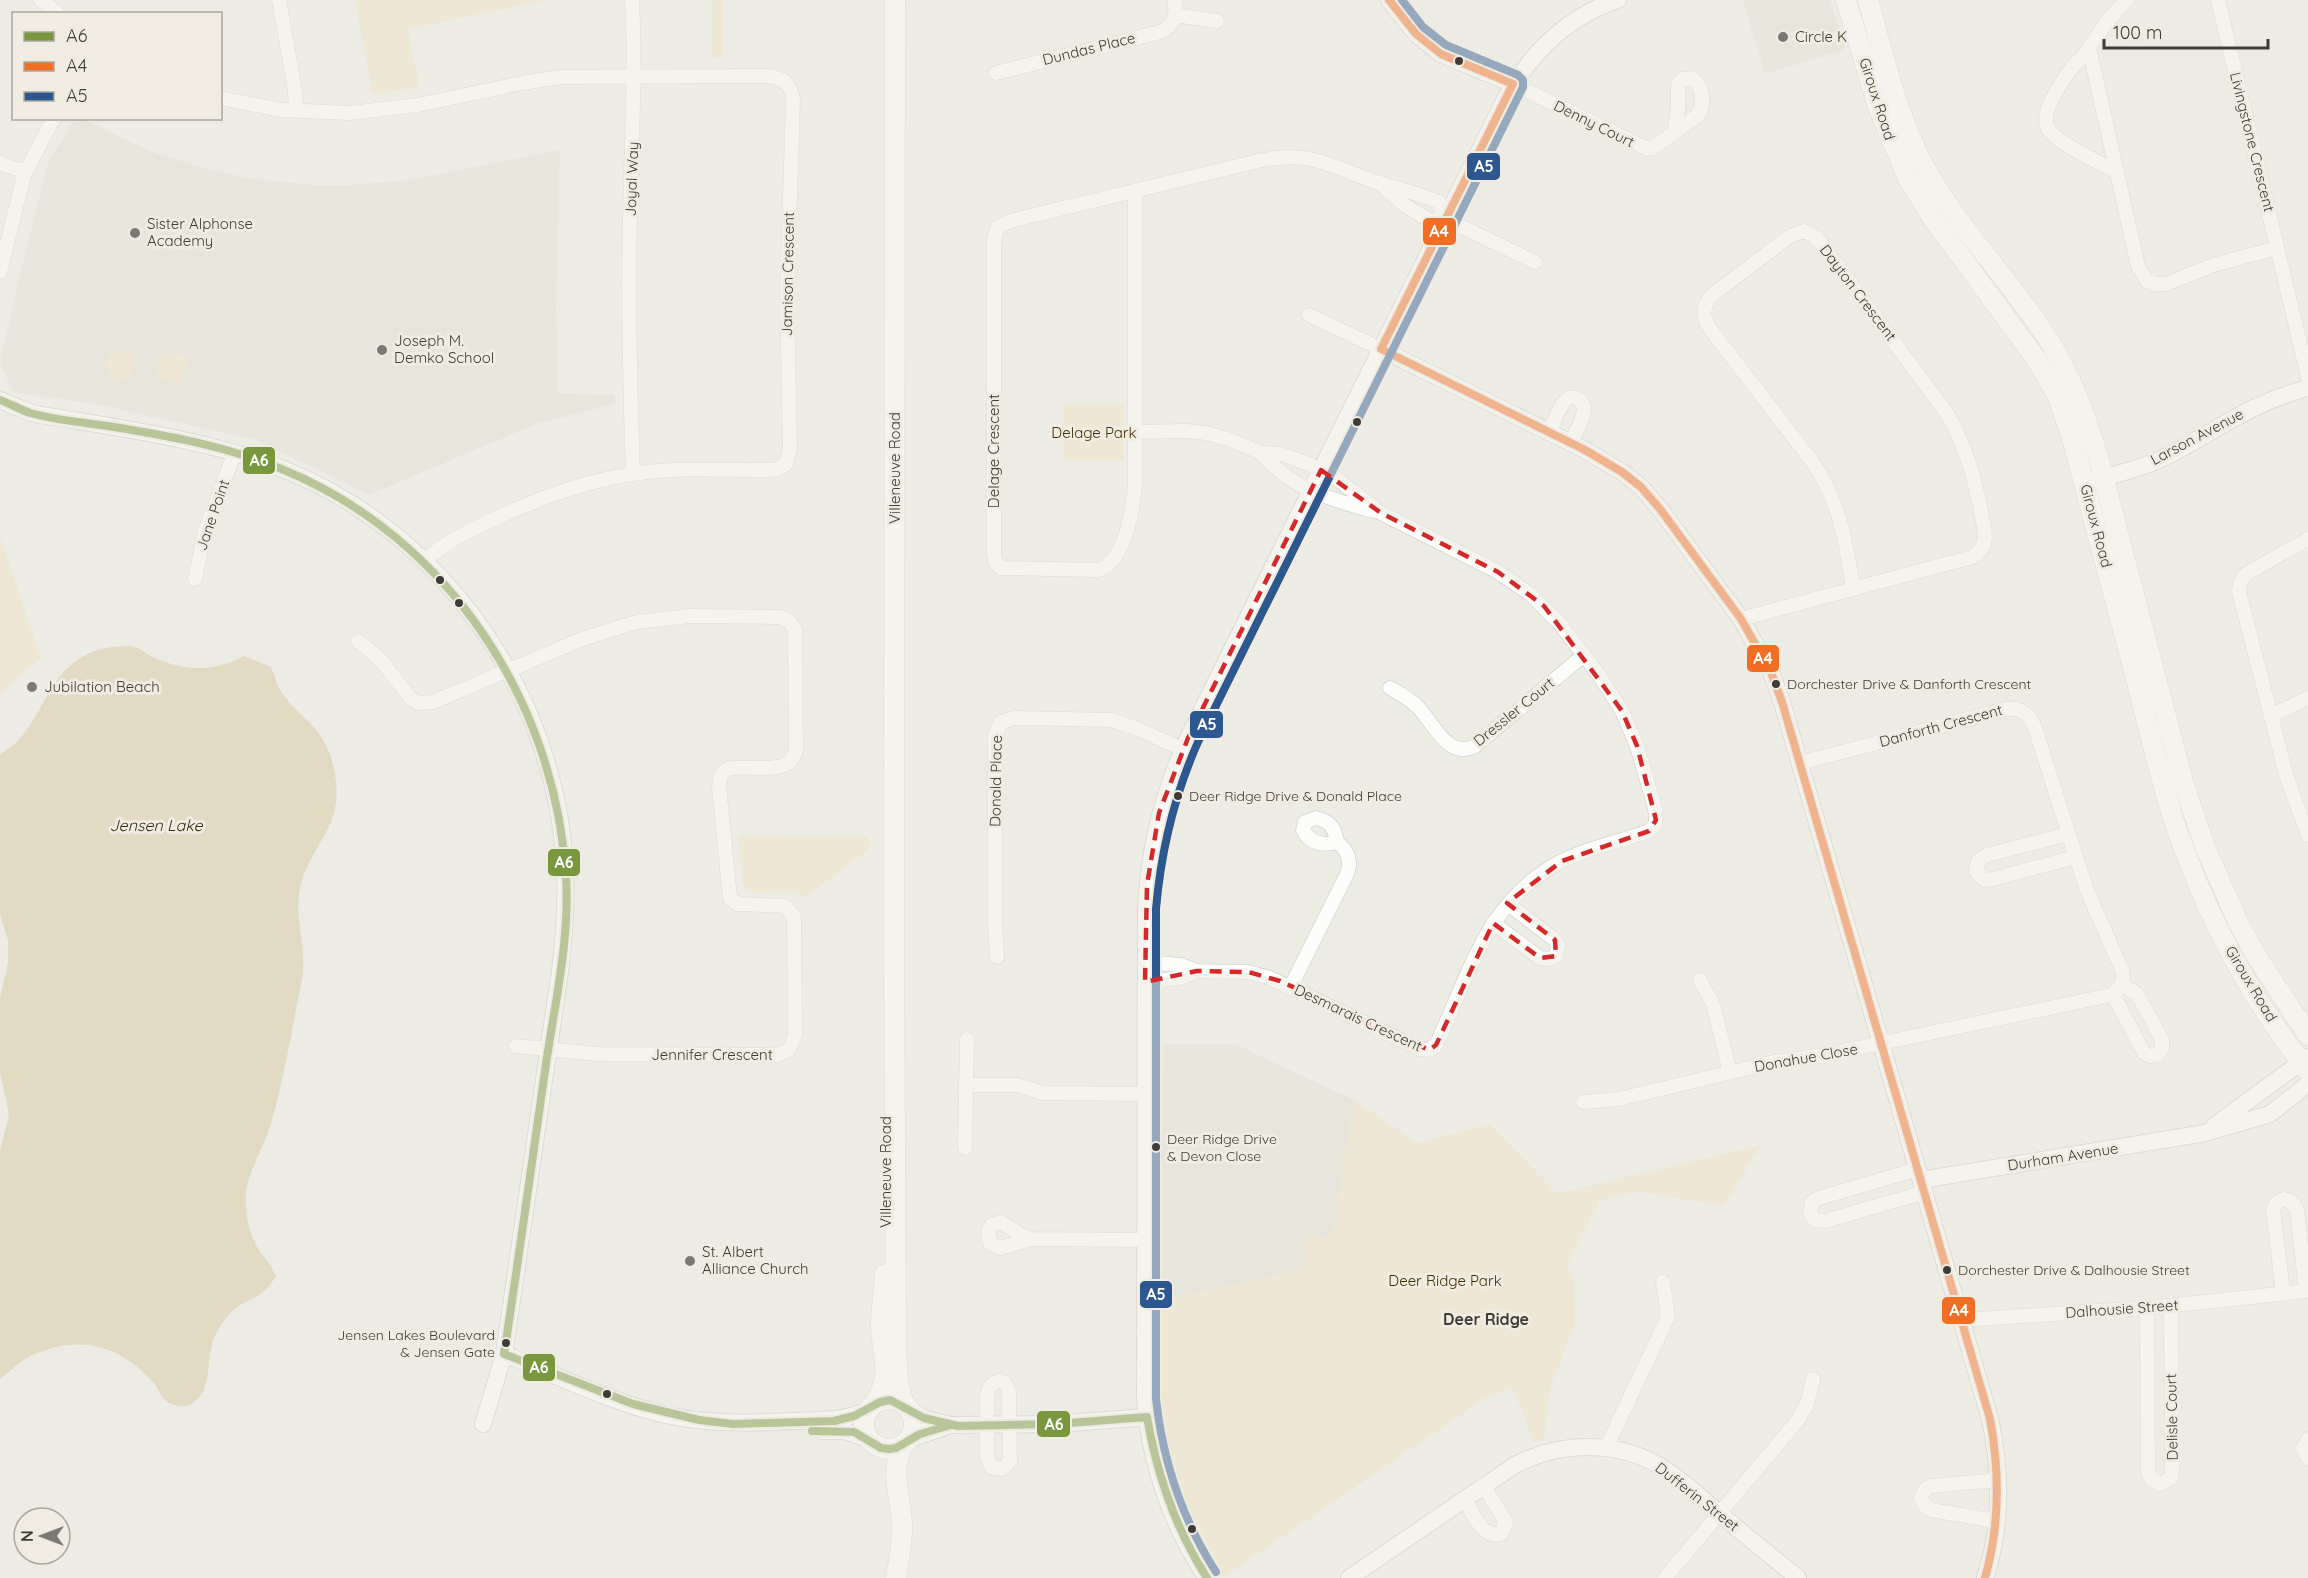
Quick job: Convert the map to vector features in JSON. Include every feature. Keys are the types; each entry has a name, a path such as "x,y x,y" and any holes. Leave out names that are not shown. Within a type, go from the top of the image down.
{"main road":[{"name":"Villeneuve Road","path":"895,0 894,936 897,1366 899,1388 906,1407"},
{"name":"Giroux Road","path":"1846,0 1877,104 1903,169 1934,220 2028,347 2058,397 2069,427 2161,775 2189,862 2204,898 2258,999 2306,1064"},
{"name":"Giroux Road","path":"1868,0 1899,107 1918,153 1954,214 2050,343 2085,413 2104,477 2184,785 2205,847 2238,922 2257,957 2308,1035"},
{"name":"Villeneuve Road","path":"871,1407 880,1394 886,1375 881,1315 885,1272 887,1094 894,936"},
{"path":"886,1400 893,1400 906,1407 911,1415 913,1428 898,1454 896,1466 902,1524 901,1543 893,1578 885,1475 864,1425 871,1407 886,1400"},
{"path":"871,1441 889,1449 906,1442"}],"street":[{"path":"41,0 56,12"},
{"path":"279,0 295,90 296,111"},
{"name":"Joyal Way","path":"632,0 635,76 629,274 633,474"},
{"path":"1173,0 1175,15 1217,21"},
{"path":"1389,0 1416,34 1441,54 1513,84"},
{"path":"1206,1578 1184,1539 1167,1500 1155,1461 1147,1417 1144,1382 1146,909 1151,849 1165,793 1182,749 1513,84 1533,57 1561,30 1584,14 1618,0"},
{"path":"2116,172 2056,138 2045,123 2049,106 2072,69 2089,48 2103,25 2127,0"},
{"name":"Livingstone Crescent","path":"2218,0 2308,377"},
{"name":"Dundas Place","path":"996,73 1160,32 1172,24 1175,15"},
{"path":"2089,48 2138,266 2144,277 2151,283 2166,284 2219,263 2277,248"},
{"path":"222,98 296,111 333,114 418,105 549,78 586,75 635,76"},
{"name":"Jamison Crescent","path":"633,474 678,470 772,470 783,467 788,460 790,448 787,273 793,100 788,83 778,78 635,76"},
{"name":"Denny Court","path":"1513,84 1644,148 1653,148 1674,133"},
{"path":"0,272 26,172 53,120"},
{"name":"Delage Crescent","path":"1135,191 1135,484 1132,512 1122,543 1106,567 1093,570 1009,570 998,566 994,554 994,241 996,231 1005,222 1135,191 1278,157 1301,157 1326,162 1378,183 1414,192 1439,202 1446,219"},
{"path":"0,163 26,172"},
{"path":"1446,219 1534,262"},
{"name":"Dayton Crescent","path":"1741,619 1972,557 1981,549 1985,532 1972,469 1948,415 1820,242 1804,231 1790,236 1712,295 1704,307 1704,316 1711,330 1811,460 1825,482 1841,522 1853,588"},
{"path":"1310,315 1612,465 1641,488 1660,509 1741,619 1771,672 1800,763 1990,1419 1996,1450 1998,1480 1993,1545 1985,1578"},
{"name":"Larson Avenue","path":"2084,483 2158,460 2256,406 2308,388"},
{"path":"1549,432 1566,400 1572,397 1578,399 1583,404 1584,411 1570,443"},
{"path":"0,400 31,413 235,452 296,475 342,499 374,520 424,561 452,589 474,616 507,671 537,736 552,782 562,833 566,878 566,921 504,1354 483,1424"},
{"path":"0,416 31,413"},
{"path":"1135,432 1206,433 1262,453 1281,454 1321,470"},
{"name":"Jane Point","path":"195,579 205,531 235,452"},
{"path":"1262,453 1273,467 1297,485 1310,491"},
{"name":"Desmarais Crescent","path":"1145,962 1181,965 1197,971 1248,972 1270,978 1420,1049 1429,1050 1436,1045 1479,947 1493,923 1508,904 1537,876 1562,861 1649,831 1654,826 1655,808 1630,728 1609,690 1544,606 1523,588 1497,572 1381,513 1333,476 1321,470"},
{"path":"424,561 458,536 528,504 588,483 633,474"},
{"name":"Desmarais Crescent","path":"1310,491 1323,497 1381,513"},
{"path":"2308,539 2250,571 2240,583 2240,600 2270,716 2291,790 2308,835"},
{"name":"Jennifer Crescent","path":"507,671 604,631 660,618 780,617 792,625 796,635 796,748 794,758 789,764 780,767 728,770 721,775 718,786 730,898 738,904 785,906 794,917 795,1035 793,1045 786,1053 777,1055 598,1054 548,1050"},
{"path":"358,641 380,659 407,695 418,703 433,702 507,671"},
{"name":"Dressler Court","path":"1390,688 1419,708 1448,744 1455,749 1467,749 1475,746 1584,655"},
{"path":"2270,716 2308,698"},
{"name":"Danforth Crescent","path":"1800,763 2006,709 2018,709 2027,714 2035,728 2075,857 2096,914 2122,969 2118,989 1881,1043"},
{"name":"Donald Place","path":"998,957 995,927 995,736 1001,722 1014,718 1111,720 1138,729 1182,749"},
{"path":"2068,834 1987,855 1978,861 1976,871 1984,880 1993,879 2075,857"},
{"path":"1291,986 1348,870 1350,862 1347,853 1337,842"},
{"path":"1493,923 1540,958 1545,960 1556,956 1558,945 1555,940 1508,904"},
{"name":"Desmarais Crescent","path":"1145,982 1180,978 1197,971"},
{"path":"1700,980 1713,1004 1731,1072"},
{"path":"965,1148 967,1039"},
{"name":"Donahue Close","path":"1582,1102 1619,1099 1774,1062 1881,1043"},
{"path":"516,1046 548,1050"},
{"name":"Durham Avenue","path":"2205,1133 2306,1064"},
{"name":"Durham Avenue","path":"1921,1180 2205,1133 2270,1114 2308,1083"},
{"path":"966,1085 1009,1085 1043,1093 1145,1094"},
{"path":"1921,1180 1825,1221 1815,1220 1810,1214 1812,1202 1819,1198 1921,1180"},
{"name":"Dalhousie Street","path":"1961,1320 2171,1306 2307,1291 2297,1210 2291,1201 2284,1199 2276,1203 2273,1210 2283,1292"},
{"path":"1031,1239 1144,1240"},
{"path":"1606,1448 1668,1317 1663,1282"},
{"name":"Delisle Court","path":"2147,1308 2148,1472 2152,1480 2161,1484 2171,1478 2172,1470 2171,1306"},
{"path":"504,1354 629,1404 665,1414 715,1422 768,1424 838,1419 853,1417 871,1407"},
{"path":"1665,1578 1798,1420 1807,1404 1813,1379"},
{"path":"993,1382 1005,1383 1010,1392 1010,1425 1010,1461 1003,1469 997,1470 991,1467 987,1457 987,1395 989,1386 993,1382"},
{"path":"906,1407 926,1419 951,1425 1076,1423 1147,1417"},
{"path":"768,1424 805,1431 845,1431 871,1441"},
{"path":"906,1442 951,1425"},
{"path":"2308,1439 2303,1448 2308,1458"},
{"name":"Dufferin Street","path":"1348,1578 1483,1485 1521,1462 1543,1453 1576,1448 1606,1448 1636,1455 1674,1475 1798,1578"},
{"path":"1996,1521 1931,1510 1924,1505 1921,1498 1925,1489 1931,1486 1998,1480"},
{"path":"1464,1498 1485,1531 1492,1535 1501,1534 1506,1522 1483,1485"}],"highlighted area":[{"path":"1321,470 1381,513 1498,572 1544,606 1622,711 1637,746 1656,820 1649,831 1562,861 1507,903 1555,940 1556,956 1540,958 1493,923 1436,1045 1429,1050 1280,981 1248,972 1197,971 1145,982 1147,885 1159,813 1188,738"}],"shaded area":[{"path":"1743,0 1830,0 1845,50 1765,74"},
{"name":"Joseph M. Demko School","path":"74,120 85,120 150,151 206,169 254,179 314,185 351,185 410,180 560,150 556,305 558,393 615,395 615,404 536,424 369,495 256,440 100,405 13,392 0,363 48,162"},
{"path":"1164,1044 1235,1044 1354,1100 1334,1226 1299,1270 1159,1301"}],"green space":[{"path":"355,0 546,0 408,29 419,87 373,94"},
{"path":"713,0 723,0 723,58 712,57"},
{"path":"117,350 137,355 130,381 110,376 106,368 109,355"},
{"path":"161,352 189,356 183,385 156,378"},
{"name":"Delage Park","path":"1064,405 1124,405 1123,460 1064,460"},
{"path":"0,537 41,658 0,695"},
{"path":"738,836 869,837 869,849 805,898 791,891 759,892 744,888"},
{"name":"Deer Ridge Park","path":"1354,1100 1417,1143 1490,1124 1557,1194 1761,1145 1724,1206 1637,1191 1600,1200 1567,1265 1574,1282 1575,1324 1550,1387 1544,1440 1534,1442 1513,1388 1485,1398 1224,1577 1179,1482 1167,1441 1160,1390 1159,1301 1299,1270 1307,1260 1303,1243 1313,1233 1323,1237 1323,1241 1334,1226"}],"water":[{"name":"Jensen Lake","path":"112,647 135,647 167,663 189,668 221,665 244,656 271,667 282,693 315,729 324,743 331,758 336,783 336,799 330,825 311,859 301,884 298,907 303,955 302,979 269,1130 247,1186 247,1219 252,1235 276,1277 266,1290 236,1308 224,1321 213,1341 208,1376 203,1392 198,1399 185,1406 166,1401 155,1384 140,1369 127,1359 98,1347 67,1345 50,1349 24,1359 0,1379 0,1151 9,1115 0,1072 0,998 8,963 8,940 0,914 0,754 16,743 28,728 47,695 71,665 89,654"}],"transit line":[{"name":"A4","path":"1389,0 1416,34 1441,54 1513,84 1381,349 1585,450 1622,472 1641,487 1660,509 1741,619 1771,672 1782,702 1990,1419 1996,1459 1997,1499 1994,1538 1985,1578"},
{"name":"A5","path":"1216,1572 1193,1531 1176,1489 1164,1445 1156,1399 1156,909 1158,887 1175,803 1198,742 1523,87 1523,80 1518,75 1446,45 1423,27 1402,0"},
{"name":"A6","path":"0,400 41,416 162,435 224,449 284,470 343,500 396,538 442,582 482,633 515,689 540,748 557,811 567,900 561,970 504,1354 633,1404 699,1420 733,1424 834,1421 854,1416 880,1402 890,1400 924,1418 958,1426 1056,1424 1147,1417 1156,1460 1169,1500 1186,1540 1207,1578"},
{"name":"A6","path":"812,1431 854,1432 881,1448 889,1449 896,1448 920,1434 951,1425"}],"place":[{"name":"Circle K","path":"1783,37"},
{"name":"Sister Alphonse Academy","path":"135,233"},
{"name":"Joseph M. Demko School","path":"382,350"},
{"name":"Dorchester Drive & Danforth Crescent","path":"1776,684"},
{"name":"Jubilation Beach","path":"32,687"},
{"name":"Deer Ridge Drive & Donald Place","path":"1178,796"},
{"name":"Deer Ridge Drive & Devon Close","path":"1156,1147"},
{"name":"St. Albert Alliance Church","path":"690,1261"},
{"name":"Dorchester Drive & Dalhousie Street","path":"1947,1270"},
{"name":"Jensen Lakes Boulevard & Jensen Gate","path":"506,1343"}],"district":[{"name":"Deer Ridge","path":"1486,1319"}]}
